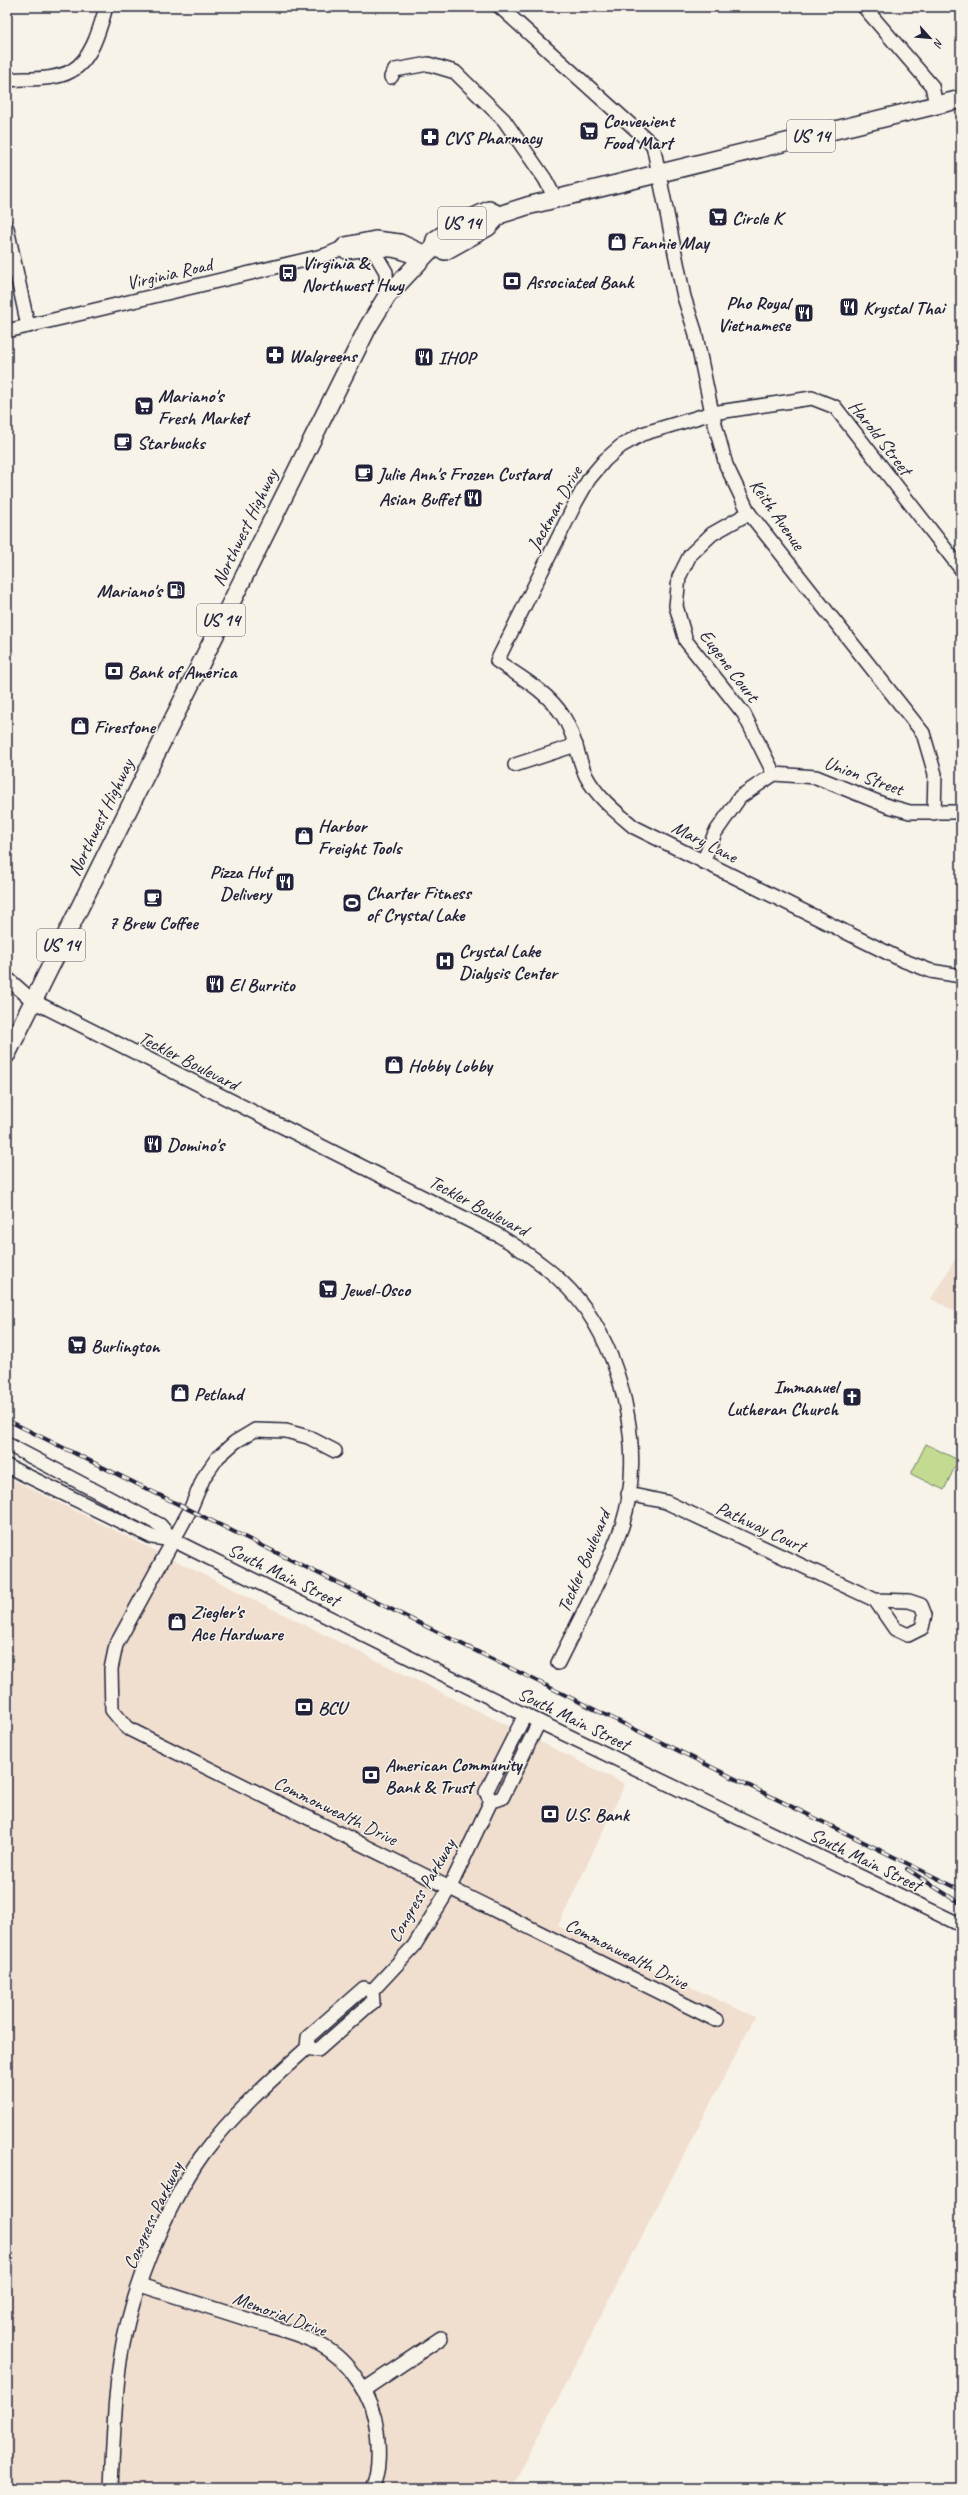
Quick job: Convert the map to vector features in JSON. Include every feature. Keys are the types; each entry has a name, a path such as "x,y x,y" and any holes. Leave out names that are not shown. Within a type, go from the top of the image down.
{"main road":[{"name":"US 14","path":"426,254 445,251 488,227 499,215 961,99"},
{"name":"Northwest Highway","path":"7,1054 354,353 387,296 426,254"}],"street":[{"path":"7,80 47,77 71,71 84,59 97,36 106,7"},
{"name":"Keith Avenue","path":"500,7 645,136 653,145 661,175 684,297 695,331 712,414 726,465 750,513 922,733 935,774 934,813"},
{"path":"864,7 932,86 936,105"},
{"path":"391,77 396,70 428,64 455,72 504,120 545,179 556,200"},
{"path":"7,228 28,326"},
{"name":"Virginia Road","path":"340,250 345,244 374,238 387,239 413,245 426,254"},
{"name":"Virginia Road","path":"7,331 340,250 346,252 373,250 407,254 426,254"},
{"path":"373,250 386,272 387,296"},
{"name":"Harold Street","path":"712,414 812,398 835,407 961,569"},
{"name":"Jackman Drive","path":"497,661 576,502 589,479 605,460 621,446 642,434 712,414"},
{"name":"Eugene Court","path":"750,513 712,534 690,555 679,577 676,606 686,641 744,714 774,774"},
{"name":"Mary Lane","path":"497,661 550,699 563,716 576,745 586,775 602,800 634,827 902,960 931,971 961,976"},
{"path":"515,765 576,745"},
{"path":"703,862 715,833 740,798 774,774"},
{"name":"Union Street","path":"774,774 816,777 888,806 910,812 961,812"},
{"name":"Teckler Boulevard","path":"7,978 33,1001 449,1209 533,1256 561,1281 586,1310 604,1342 627,1409 631,1446 628,1494 622,1525 601,1578 558,1663"},
{"name":"Commonwealth Drive","path":"335,1451 308,1437 286,1431 255,1430 235,1442 218,1457 204,1477 190,1510 116,1645 111,1670 112,1710 127,1728 716,2020"},
{"name":"South Main Street","path":"7,1444 160,1525 173,1540"},
{"name":"South Main Street","path":"7,1466 152,1537 173,1540 539,1722 961,1926"},
{"name":"Pathway Court","path":"628,1494 666,1502 875,1600"},
{"name":"Congress Parkway","path":"491,1801 486,1792 525,1715"},
{"name":"Congress Parkway","path":"111,2488 114,2413 120,2359 147,2260 181,2191 204,2154 235,2116 265,2085 307,2048 318,2050 373,2002 372,1991 414,1946 450,1887 491,1801 502,1798 539,1722"},
{"name":"Memorial Drive","path":"140,2285 293,2334 319,2344 339,2359 365,2389 375,2420 378,2449 376,2479 372,2488"},
{"path":"365,2389 441,2338"}],"shaded area":[{"path":"961,1250 961,1314 931,1299"},
{"path":"7,1477 625,1784 558,1926 755,2017 512,2488 7,2488"}],"green space":[{"path":"926,1444 958,1460 944,1490 911,1474"}],"railway":[{"path":"7,1420 961,1890"},
{"path":"907,1869 961,1904"}],"place":[{"name":"Convenient Food Mart","path":"589,131"},
{"name":"CVS Pharmacy","path":"430,137"},
{"name":"Circle K","path":"718,217"},
{"name":"Fannie May","path":"617,242"},
{"name":"Virginia & Northwest Hwy","path":"288,273"},
{"name":"Associated Bank","path":"512,281"},
{"name":"Krystal Thai","path":"849,307"},
{"name":"Pho Royal Vietnamese","path":"804,313"},
{"name":"Walgreens","path":"275,355"},
{"name":"IHOP","path":"424,357"},
{"name":"Mariano's Fresh Market","path":"144,406"},
{"name":"Starbucks","path":"123,442"},
{"name":"Julie Ann's Frozen Custard","path":"364,473"},
{"name":"Asian Buffet","path":"473,498"},
{"name":"Mariano's","path":"176,590"},
{"name":"Bank of America","path":"114,671"},
{"name":"Firestone","path":"80,726"},
{"name":"Harbor Freight Tools","path":"304,836"},
{"name":"Pizza Hut Delivery","path":"285,882"},
{"name":"7 Brew Coffee","path":"153,898"},
{"name":"Charter Fitness of Crystal Lake","path":"352,903"},
{"name":"Crystal Lake Dialysis Center","path":"445,961"},
{"name":"El Burrito","path":"215,984"},
{"name":"Hobby Lobby","path":"394,1065"},
{"name":"Domino's","path":"153,1144"},
{"name":"Jewel-Osco","path":"328,1289"},
{"name":"Burlington","path":"77,1345"},
{"name":"Petland","path":"180,1393"},
{"name":"Immanuel Lutheran Church","path":"852,1397"},
{"name":"Ziegler's Ace Hardware","path":"177,1622"},
{"name":"BCU","path":"304,1707"},
{"name":"American Community Bank & Trust","path":"371,1775"},
{"name":"U.S. Bank","path":"550,1814"}]}
